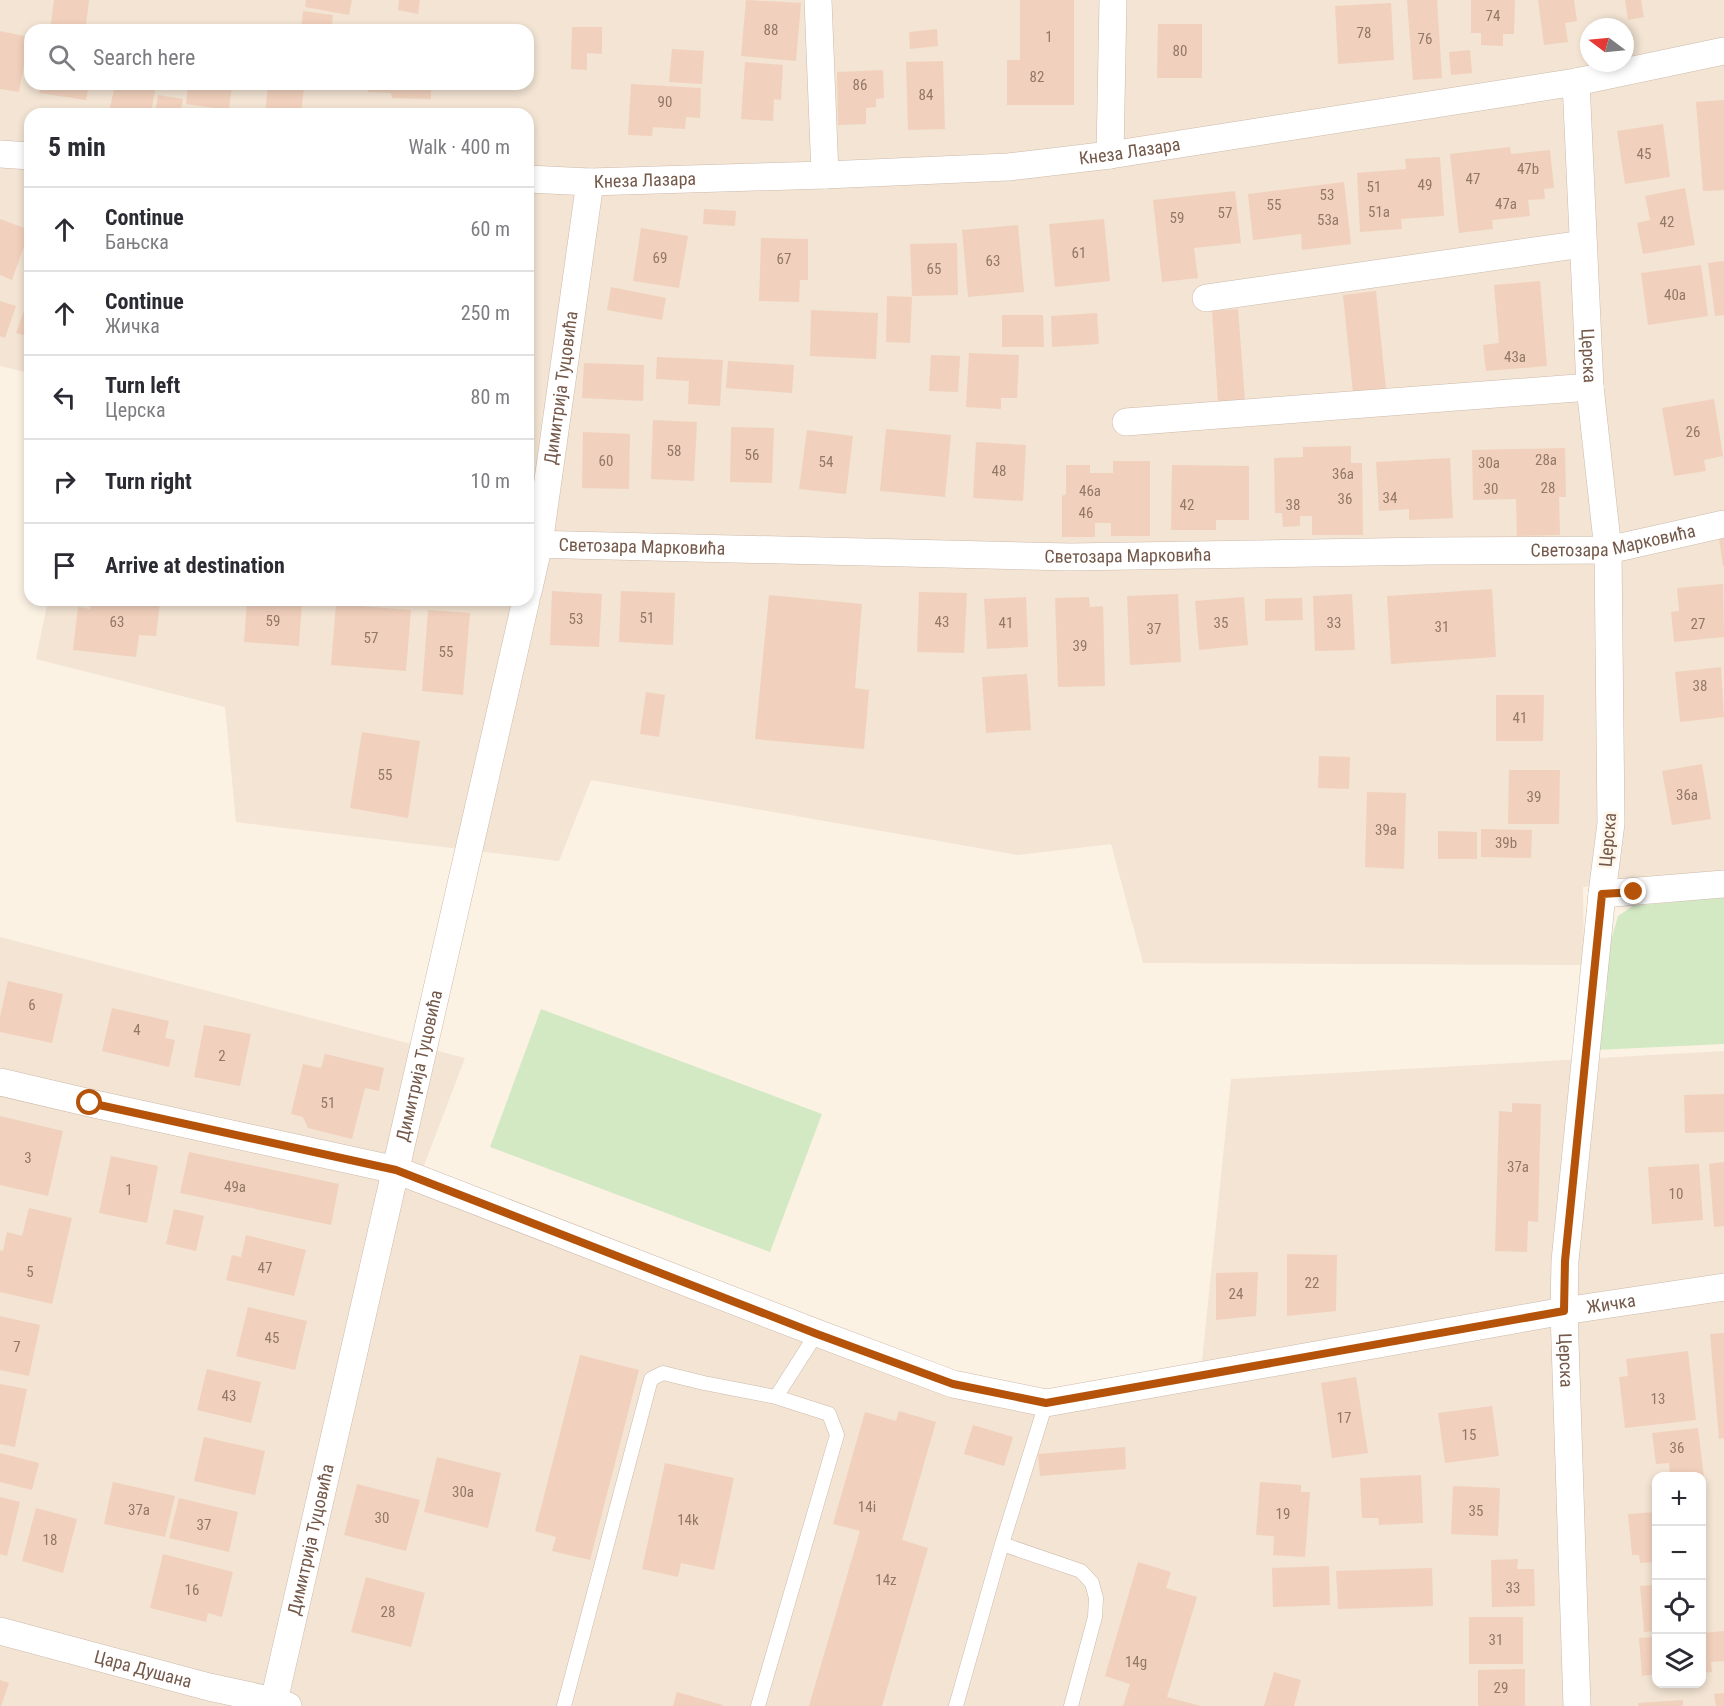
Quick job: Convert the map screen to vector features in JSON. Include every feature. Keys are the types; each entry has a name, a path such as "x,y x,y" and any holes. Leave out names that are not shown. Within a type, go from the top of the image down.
{"street":[{"path":"818,0 825,175"},
{"path":"1110,155 1113,0"},
{"name":"Кнеза Лазара","path":"534,180 590,182 1008,167 1110,155 1576,82 1724,51"},
{"name":"Церска","path":"1576,82 1590,387 1608,550 1611,823 1565,1261 1564,1311 1577,1706"},
{"path":"0,154 24,156"},
{"name":"Димитрија Туцовића","path":"534,538 590,182"},
{"path":"1206,298 1583,244"},
{"path":"1126,422 1590,387"},
{"name":"Светозара Марковића","path":"534,544 1070,557 1608,550 1724,524"},
{"name":"Димитрија Туцовића","path":"278,1704 396,1170 525,606"},
{"path":"1602,894 1724,884"},
{"name":"Жичка","path":"0,1082 396,1170 817,1334 953,1384 1046,1403 1564,1311 1724,1287"},
{"name":"Цара Душана","path":"0,1630 278,1704"}],"lane":[{"path":"776,1397 817,1334"},
{"path":"564,1706 651,1379 663,1373 776,1397 829,1414 837,1435 758,1706"},
{"path":"956,1706 1002,1544 1046,1403"},
{"path":"1002,1544 1081,1571 1092,1583 1096,1598 1095,1617 1071,1706"}],"shaded area":[{"path":"0,0 1724,0 1724,873 1583,887 1584,965 1143,963 1111,844 1018,855 591,780 559,861 236,822 225,707 36,659 47,606 534,606 534,108 24,108 24,372 0,366"},
{"path":"0,937 465,1058 421,1173 1023,1401 1202,1361 1231,1079 1724,1051 1724,1706 0,1706"}],"green space":[{"path":"1724,897 1724,1044 1595,1050 1607,993 1604,965 1618,916 1633,906"},
{"path":"541,1009 822,1114 770,1252 490,1147"}],"building":[{"path":"54,0 89,0 86,24 51,24"},
{"path":"306,0 352,0 349,15 305,7"},
{"path":"399,0 420,0 418,14 398,10"},
{"path":"746,0 801,3 796,61 741,56"},
{"path":"1020,0 1074,0 1074,105 1007,105 1007,60 1020,60"},
{"path":"1407,0 1437,0 1442,78 1413,80"},
{"path":"1471,0 1515,0 1514,34 1503,34 1503,46 1481,45 1481,33 1471,33"},
{"path":"1538,0 1574,0 1577,21 1565,23 1568,42 1544,45"},
{"path":"1625,0 1641,0 1644,17 1628,18"},
{"path":"1391,3 1394,60 1338,64 1335,6"},
{"path":"303,11 333,15 332,24 302,24"},
{"path":"1158,24 1202,24 1202,78 1157,78"},
{"path":"572,27 602,27 602,54 587,53 587,70 571,69"},
{"path":"937,29 938,46 910,49 909,32"},
{"path":"0,31 24,36 24,64 19,92 0,89"},
{"path":"672,49 704,51 702,84 669,82"},
{"path":"1470,50 1472,73 1451,75 1449,52"},
{"path":"943,61 945,129 908,130 906,62"},
{"path":"745,62 783,65 781,100 774,99 773,121 741,119"},
{"path":"883,70 884,98 876,99 876,107 866,108 866,124 838,125 837,72"},
{"path":"631,84 701,88 700,118 686,117 685,129 653,127 652,136 628,135"},
{"path":"40,90 88,90 86,100 39,93"},
{"path":"114,90 155,90 152,108 110,108"},
{"path":"187,90 231,90 229,108 186,104"},
{"path":"267,90 304,90 302,108 266,108"},
{"path":"368,90 431,90 431,99 392,98 391,93 368,92"},
{"path":"158,95 183,99 181,108 156,108"},
{"path":"1724,100 1724,190 1703,191 1696,102"},
{"path":"1663,124 1670,177 1625,184 1617,131"},
{"path":"1510,147 1511,154 1550,150 1554,188 1544,189 1545,199 1528,200 1530,216 1492,220 1493,229 1459,233 1450,154"},
{"path":"1440,157 1444,216 1401,219 1402,229 1360,232 1357,173 1406,169 1405,159"},
{"path":"1344,182 1351,244 1302,250 1301,234 1253,240 1248,194"},
{"path":"1685,188 1695,245 1643,254 1637,223 1650,220 1645,196"},
{"path":"1235,191 1241,243 1194,248 1198,278 1162,282 1153,200"},
{"path":"704,209 736,211 735,226 703,224"},
{"path":"0,219 24,228 24,247 12,280 0,275"},
{"path":"1104,219 1110,281 1055,287 1049,224"},
{"path":"1018,225 1024,292 968,297 962,230"},
{"path":"641,228 688,236 679,288 633,281"},
{"path":"761,238 808,239 808,280 800,280 799,302 759,301"},
{"path":"957,243 958,295 912,296 910,244"},
{"path":"1724,261 1724,315 1715,316 1708,263"},
{"path":"1701,265 1708,316 1648,325 1641,273"},
{"path":"1540,281 1547,366 1486,371 1483,345 1499,343 1494,285"},
{"path":"611,287 666,298 662,320 607,310"},
{"path":"1376,291 1386,389 1353,393 1343,295"},
{"path":"887,296 912,297 910,343 886,342"},
{"path":"0,301 16,306 5,338 0,336"},
{"path":"1238,309 1245,400 1218,402 1212,311"},
{"path":"811,310 878,313 876,359 810,356"},
{"path":"24,311 24,335 16,333"},
{"path":"1097,313 1099,344 1052,347 1051,316"},
{"path":"1002,315 1043,315 1044,347 1002,347"},
{"path":"969,353 1019,355 1017,398 1001,398 1001,409 966,407"},
{"path":"931,355 960,356 958,392 929,391"},
{"path":"657,357 723,360 720,406 688,404 689,381 656,379"},
{"path":"728,361 794,365 792,393 726,388"},
{"path":"584,363 644,365 643,401 582,398"},
{"path":"1714,399 1723,456 1704,460 1706,471 1674,476 1662,408"},
{"path":"653,420 697,422 694,481 651,479"},
{"path":"731,427 774,428 772,483 730,482"},
{"path":"886,429 951,435 945,497 880,491"},
{"path":"807,430 853,436 846,494 799,489"},
{"path":"583,432 630,434 629,489 582,488"},
{"path":"976,442 1026,445 1023,501 973,498"},
{"path":"1351,446 1351,463 1362,463 1363,535 1312,535 1312,516 1300,516 1300,526 1283,527 1282,513 1275,513 1274,458 1303,457 1303,447"},
{"path":"1565,448 1566,497 1559,497 1560,535 1517,536 1516,499 1473,500 1472,450"},
{"path":"1450,458 1453,518 1409,520 1409,509 1379,511 1376,462"},
{"path":"1113,461 1150,461 1150,536 1111,536 1111,523 1095,523 1095,537 1062,537 1062,496 1066,494 1066,465 1090,465 1090,473 1113,473"},
{"path":"1172,465 1249,466 1249,520 1216,520 1216,530 1171,530"},
{"path":"1724,538 1724,565 1723,566 1719,539"},
{"path":"1723,584 1724,637 1674,642 1671,612 1679,611 1677,588"},
{"path":"1492,589 1496,657 1391,664 1387,596"},
{"path":"552,591 602,594 599,647 550,645"},
{"path":"621,591 675,593 673,645 619,642"},
{"path":"919,592 967,593 964,653 917,652"},
{"path":"1178,594 1181,662 1130,665 1127,596"},
{"path":"1352,594 1355,650 1315,651 1313,596"},
{"path":"769,595 862,604 855,688 869,690 864,749 755,739"},
{"path":"1026,597 1028,647 987,649 984,599"},
{"path":"1089,597 1090,607 1103,606 1105,686 1058,687 1055,598"},
{"path":"1244,597 1248,645 1199,650 1195,601"},
{"path":"1302,598 1303,620 1265,621 1265,599"},
{"path":"90,606 160,606 156,636 139,635 136,657 73,650 78,607 90,609"},
{"path":"247,606 302,606 299,646 244,642"},
{"path":"336,606 411,610 406,671 331,665"},
{"path":"428,610 470,613 463,695 422,691"},
{"path":"1721,667 1724,717 1680,722 1675,672"},
{"path":"1027,674 1031,730 986,733 982,677"},
{"path":"646,692 665,695 659,737 640,734"},
{"path":"1496,695 1544,695 1543,741 1496,741"},
{"path":"362,732 420,741 408,818 350,808"},
{"path":"1319,756 1350,757 1349,789 1318,788"},
{"path":"1702,764 1711,819 1672,825 1662,771"},
{"path":"1509,770 1560,770 1559,824 1508,824"},
{"path":"1367,792 1406,793 1404,869 1365,867"},
{"path":"1481,829 1532,830 1531,858 1481,857"},
{"path":"1438,831 1477,832 1477,859 1438,859"},
{"path":"8,981 63,994 52,1043 0,1032 0,1017"},
{"path":"112,1008 169,1021 165,1038 175,1040 169,1067 102,1051"},
{"path":"204,1025 251,1034 240,1086 194,1077"},
{"path":"325,1054 384,1068 379,1091 365,1088 352,1139 308,1128 303,1117 291,1114 303,1064 321,1068"},
{"path":"1724,1094 1724,1132 1685,1133 1684,1095"},
{"path":"1512,1103 1541,1104 1538,1222 1528,1221 1527,1252 1495,1251 1499,1111 1512,1112"},
{"path":"0,1116 63,1131 48,1196 0,1185"},
{"path":"189,1152 339,1184 331,1225 180,1193"},
{"path":"111,1156 158,1166 147,1223 99,1213"},
{"path":"1724,1162 1724,1226 1714,1227 1709,1164"},
{"path":"1699,1164 1703,1220 1652,1224 1648,1167"},
{"path":"29,1208 72,1218 52,1304 0,1292 0,1250 3,1251 7,1232 22,1236"},
{"path":"174,1209 204,1216 196,1251 166,1244"},
{"path":"246,1235 306,1250 294,1296 226,1280 232,1255 241,1257"},
{"path":"1287,1254 1337,1255 1336,1311 1287,1316"},
{"path":"1258,1272 1256,1316 1216,1320 1216,1273"},
{"path":"248,1307 307,1321 295,1370 236,1356"},
{"path":"0,1316 40,1325 29,1376 0,1370"},
{"path":"1724,1333 1724,1438 1719,1439 1710,1334"},
{"path":"1688,1351 1696,1420 1625,1428 1619,1377 1628,1376 1626,1359"},
{"path":"580,1355 639,1370 590,1560 552,1551 556,1537 535,1531"},
{"path":"207,1369 261,1382 251,1423 197,1410"},
{"path":"1356,1377 1368,1453 1332,1458 1321,1383"},
{"path":"0,1384 27,1389 15,1447 0,1444"},
{"path":"1492,1406 1499,1456 1445,1463 1438,1413"},
{"path":"899,1411 936,1422 902,1540 928,1548 882,1706 809,1706 860,1531 833,1524 865,1412 896,1421"},
{"path":"973,1425 1013,1437 1004,1466 964,1454"},
{"path":"1698,1428 1703,1472 1670,1472 1669,1463 1656,1464 1652,1433"},
{"path":"204,1437 265,1451 255,1495 194,1481"},
{"path":"1125,1447 1126,1469 1040,1476 1038,1454"},
{"path":"0,1453 39,1463 32,1490 0,1482"},
{"path":"437,1457 501,1473 488,1528 424,1512"},
{"path":"665,1463 734,1478 714,1570 681,1563 678,1577 642,1569"},
{"path":"1421,1475 1423,1523 1379,1525 1378,1518 1362,1518 1360,1478"},
{"path":"113,1482 175,1496 165,1537 104,1524"},
{"path":"1260,1482 1301,1485 1301,1492 1310,1492 1305,1557 1273,1555 1274,1536 1256,1535"},
{"path":"357,1484 420,1500 406,1551 344,1535"},
{"path":"1453,1486 1500,1488 1498,1536 1451,1534"},
{"path":"0,1497 20,1502 7,1556 0,1554"},
{"path":"179,1498 238,1512 229,1552 169,1538"},
{"path":"36,1508 77,1519 63,1573 22,1561"},
{"path":"1652,1512 1652,1562 1640,1563 1639,1555 1632,1555 1628,1514"},
{"path":"163,1554 233,1572 222,1617 208,1613 206,1622 150,1608"},
{"path":"1518,1559 1517,1569 1534,1569 1535,1606 1492,1607 1491,1560"},
{"path":"1138,1562 1171,1572 1166,1588 1197,1597 1167,1697 1201,1706 1123,1706 1130,1684 1105,1676"},
{"path":"1329,1566 1330,1605 1273,1607 1272,1568"},
{"path":"1432,1568 1433,1606 1338,1609 1336,1571"},
{"path":"366,1577 425,1593 411,1647 351,1632"},
{"path":"1652,1585 1652,1631 1644,1632 1640,1586"},
{"path":"1469,1617 1523,1617 1523,1664 1469,1664"},
{"path":"1724,1631 1724,1661 1711,1662 1712,1672 1706,1673 1706,1634"},
{"path":"1652,1637 1652,1675 1642,1676 1639,1638"},
{"path":"1525,1669 1525,1706 1478,1706 1478,1670"},
{"path":"1274,1672 1301,1680 1294,1706 1264,1706"},
{"path":"0,1680 9,1683 1,1706 0,1706"},
{"path":"677,1692 723,1705 723,1706 673,1706"},
{"path":"1724,1693 1724,1706 1716,1706 1714,1694"},
{"path":"1683,1700 1683,1706 1638,1706 1638,1703"}],"route":[{"path":"90,1103 396,1170 817,1334 953,1384 1046,1403 1564,1311 1565,1261 1602,894 1634,892"}]}
